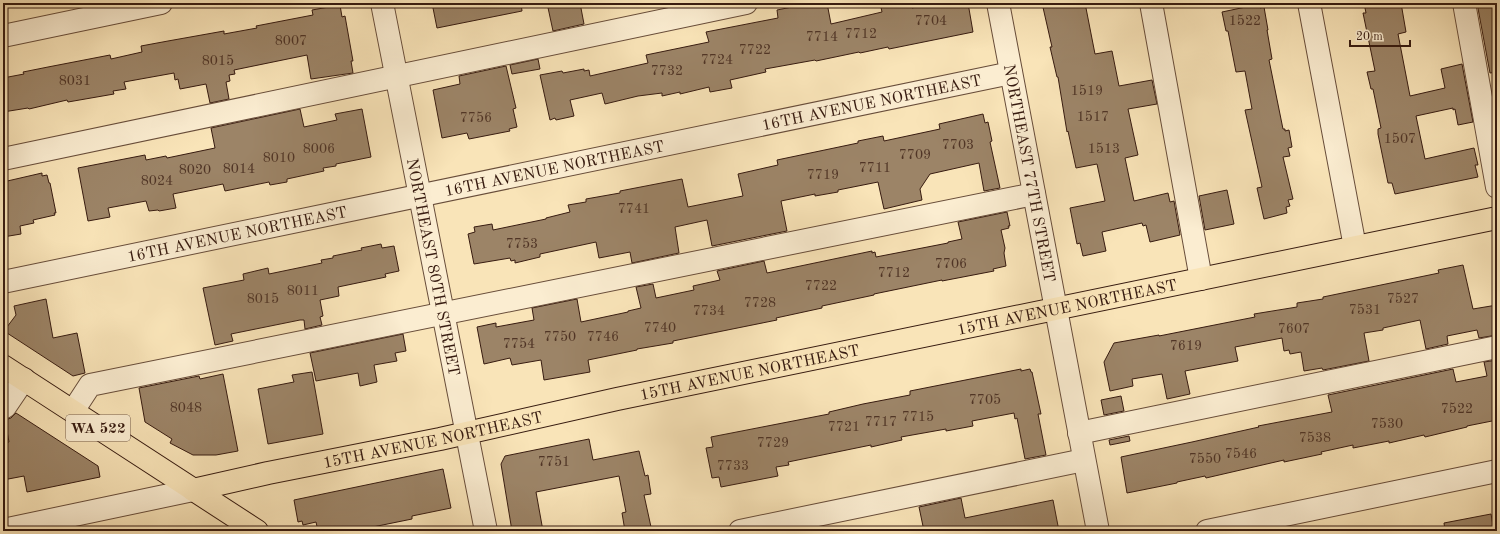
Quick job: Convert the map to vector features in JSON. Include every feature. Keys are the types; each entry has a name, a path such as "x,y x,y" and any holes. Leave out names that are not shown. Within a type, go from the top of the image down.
{"main road":[{"name":"15TH AVENUE NORTHEAST","path":"193,490 268,473 440,439 617,399 1497,218"},
{"name":"WA 522","path":"3,366 257,531"}],"street":[{"path":"3,36 161,3"},
{"name":"NORTHEAST 80TH STREET","path":"382,3 486,531"},
{"path":"3,159 746,3"},
{"name":"NORTHEAST 77TH STREET","path":"998,3 1098,531"},
{"path":"1151,3 1201,279"},
{"path":"1309,3 1355,247"},
{"path":"1464,3 1497,187"},
{"name":"16TH AVENUE NORTHEAST","path":"3,282 1011,73"},
{"path":"73,411 90,385 1034,194"},
{"path":"1079,433 1497,347"},
{"path":"3,408 24,379"},
{"path":"740,531 1084,460"},
{"path":"1207,531 1497,471"},
{"name":"15TH AVENUE NORTHEAST","path":"3,530 193,490"}],"building":[{"path":"432,3 521,3 522,11 437,28"},
{"path":"547,3 580,3 584,24 553,31"},
{"path":"812,3 827,3 831,24 882,12 880,3 911,3 912,8 934,3 968,3 973,32 889,49 888,47 765,69 766,72 730,80 732,88 710,92 709,87 680,94 680,92 662,96 662,93 638,96 605,104 602,93 570,100 574,116 550,120 540,75 584,69 584,71 589,70 590,76 648,63 646,55 709,42 706,32 778,18 777,10"},
{"path":"1042,3 1085,3 1095,54 1112,51 1119,86 1152,80 1157,104 1128,109 1138,155 1125,158 1134,201 1168,193 1170,202 1174,201 1180,235 1150,242 1146,225 1143,226 1142,223 1102,232 1106,251 1083,256 1080,243 1077,244 1070,208 1105,201 1097,164 1076,168 1068,131 1067,132 1058,77 1050,47 1052,47"},
{"path":"1364,3 1401,3 1406,32 1398,34 1410,96 1445,88 1441,69 1462,64 1473,122 1458,125 1455,109 1453,110 1453,108 1416,116 1425,159 1474,148 1478,165 1475,165 1478,177 1395,194 1392,183 1388,183 1378,134 1378,129 1381,128 1373,89 1371,89 1367,72 1375,71 1363,13 1366,13"},
{"path":"1477,3 1497,3 1497,72 1490,73"},
{"path":"1260,4 1260,8 1264,7 1272,59 1269,60 1283,129 1285,129 1285,131 1289,130 1292,147 1288,148 1290,156 1283,157 1293,199 1288,200 1290,206 1286,207 1287,213 1264,219 1257,188 1262,187 1245,110 1252,109 1245,71 1236,72 1228,31 1226,31 1222,12"},
{"path":"340,5 342,17 345,16 353,61 351,61 353,73 311,79 307,55 234,70 235,74 229,75 230,81 226,82 229,99 210,103 206,84 180,89 178,79 175,80 174,73 124,82 126,89 113,91 114,94 68,102 67,100 29,109 3,112 3,78 24,74 23,72 110,55 111,59 142,52 141,46 224,31 224,34 257,28 256,26 313,15 312,10"},
{"path":"538,59 540,69 512,74 510,65"},
{"path":"506,66 516,108 513,109 517,127 509,129 510,131 469,139 467,133 442,138 433,90 460,84 459,76"},
{"path":"300,109 304,127 337,120 335,114 362,109 371,157 336,164 336,166 323,168 324,171 287,179 287,182 270,185 269,182 225,191 223,184 173,194 176,208 149,211 146,201 108,208 110,217 88,221 78,168 145,155 146,160 166,156 167,158 215,148 211,128"},
{"path":"983,114 985,123 988,122 992,141 990,142 1000,188 984,191 979,163 930,174 920,189 922,200 884,209 878,182 838,190 838,192 815,196 815,194 781,201 787,231 712,246 707,220 675,227 679,253 632,263 630,252 599,258 596,242 540,254 540,257 515,263 515,260 511,261 510,258 474,264 468,234 475,232 474,227 492,224 493,230 546,219 570,212 568,205 586,202 586,199 682,179 688,207 743,196 738,174 778,165 777,160 858,143 858,141 883,136 884,141 940,129 939,124"},
{"path":"42,173 42,176 47,175 50,183 56,213 54,213 55,215 33,220 34,223 20,226 21,234 3,237 3,182"},
{"path":"1227,190 1234,224 1205,230 1199,196"},
{"path":"1007,212 1010,226 1008,226 1009,228 1001,230 1005,248 1004,253 1006,266 993,269 994,271 874,294 822,306 822,308 776,318 777,320 588,360 590,372 544,380 541,360 512,365 510,358 484,364 477,327 496,323 496,327 534,320 532,308 577,299 581,322 641,308 636,287 653,284 656,298 694,290 693,286 720,280 717,271 764,261 767,273 872,251 872,253 875,252 876,257 948,243 962,239 958,222"},
{"path":"381,244 382,248 394,246 399,271 385,274 386,277 338,287 339,296 320,300 323,316 320,317 322,325 305,329 304,320 300,320 231,334 233,341 215,345 203,288 244,280 243,274 268,268 269,274 322,263 321,260 333,258 333,256 362,250 361,248"},
{"path":"1463,265 1473,309 1497,305 1497,335 1479,338 1477,330 1447,336 1448,344 1426,349 1420,320 1383,328 1383,330 1364,333 1369,361 1323,370 1322,368 1304,371 1301,352 1290,354 1289,350 1284,351 1282,338 1235,347 1238,361 1185,371 1190,394 1167,399 1162,374 1132,379 1133,386 1110,391 1104,362 1114,343 1159,336 1255,317 1254,314 1297,307 1297,303 1323,299 1323,297 1439,273 1438,270"},
{"path":"46,299 53,338 77,333 85,373 73,376 4,331 16,315 14,306"},
{"path":"403,334 406,351 395,353 397,361 374,365 377,382 360,386 358,373 316,381 310,353"},
{"path":"1497,360 1497,420 1425,437 1424,435 1389,443 1389,441 1353,448 1353,445 1321,452 1322,454 1284,462 1284,460 1206,478 1205,476 1127,493 1121,457 1259,427 1258,426 1332,412 1328,395 1453,369 1456,382 1487,376 1484,362"},
{"path":"1021,369 1021,371 1030,369 1032,372 1041,414 1038,414 1046,455 1025,459 1017,418 1015,419 1014,413 972,421 973,426 901,437 902,440 871,447 871,445 788,462 789,465 776,467 778,476 721,487 719,477 712,478 706,448 713,447 711,437 829,414 829,412 863,404 910,395 910,391"},
{"path":"312,372 323,434 268,444 258,389 294,382 292,375"},
{"path":"223,374 238,451 216,455 193,455 170,443 172,439 145,422 139,388 199,376 200,379"},
{"path":"1121,396 1124,411 1104,415 1101,400"},
{"path":"16,413 98,466 100,477 27,492 24,476 3,480 3,443 9,442 5,420 11,418"},
{"path":"1129,436 1130,441 1110,445 1109,440"},
{"path":"589,439 593,460 639,451 645,476 648,475 651,494 644,495 651,527 634,531 625,531 622,513 626,512 619,476 536,492 543,531 512,531 501,464 505,456"},
{"path":"443,469 451,508 412,516 412,519 358,530 357,527 339,531 318,531 316,522 303,525 302,521 298,522 294,500"},
{"path":"961,498 965,518 1053,500 1059,531 924,531 919,507"},
{"path":"1491,514 1494,531 1445,531 1444,523"}]}
